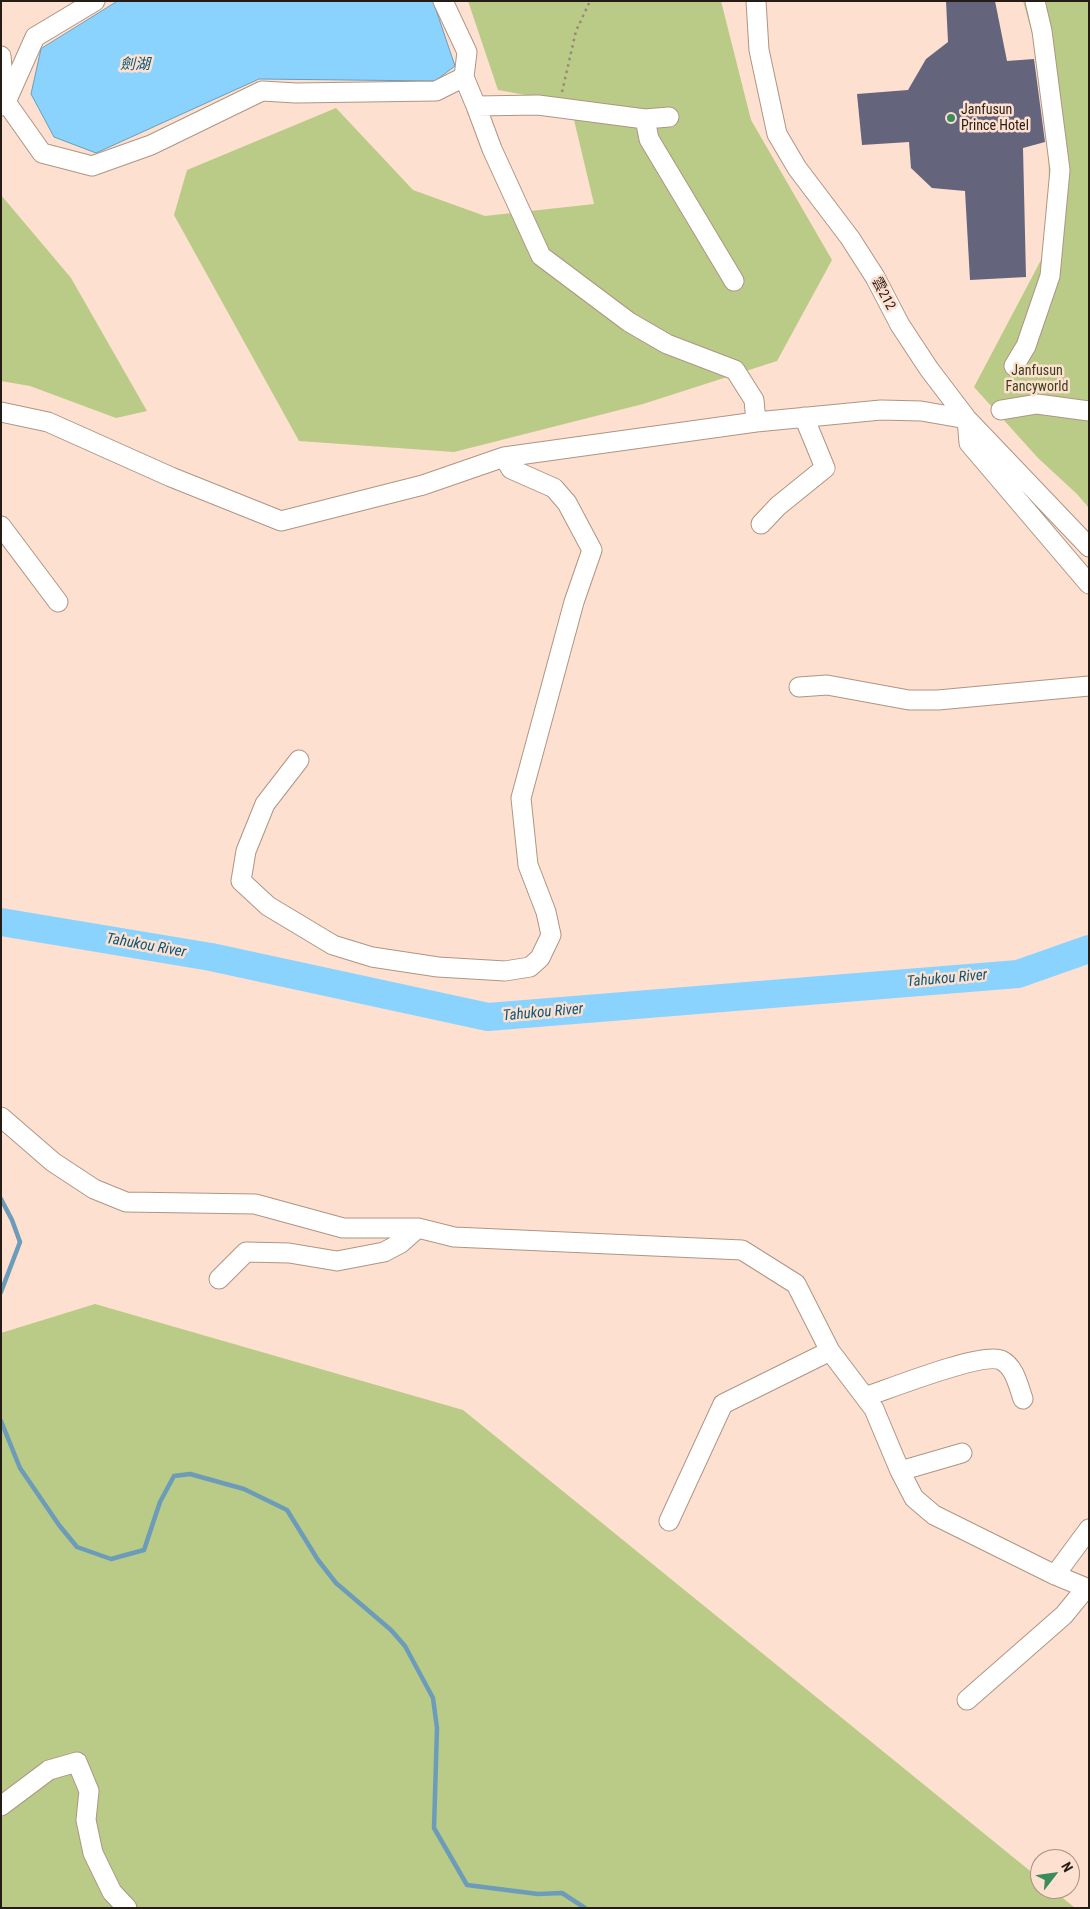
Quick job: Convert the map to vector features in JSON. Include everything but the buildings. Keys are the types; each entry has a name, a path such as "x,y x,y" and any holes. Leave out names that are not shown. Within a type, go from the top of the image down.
{"street":[{"path":"3,104 35,37 95,1"},
{"path":"443,1 467,52 464,77 492,149 542,256 629,322 667,344 736,370 754,400 756,422"},
{"name":"雲212","path":"756,1 760,50 777,134 797,168 850,238 875,278 900,325 929,369 967,419 1089,547"},
{"path":"1014,366 1026,346 1050,276 1060,170 1042,31 1034,1"},
{"path":"1,56 3,104 42,153 92,166 151,145 262,91 296,93 436,91 464,77"},
{"path":"476,106 538,105 645,119 669,117"},
{"path":"645,119 649,140 734,281"},
{"path":"1001,410 1037,404 1089,411"},
{"path":"1,412 48,422 171,477 281,521 423,485 504,457 756,422 881,410 921,411 967,419 969,443 1089,584"},
{"path":"761,524 778,506 825,468 804,417"},
{"path":"300,760 265,804 246,851 241,881 268,906 333,945 372,957 438,967 505,971 530,967 540,958 551,935 546,912 528,865 521,798 574,602 592,550 567,503 554,488 511,469 504,457"},
{"path":"1,526 58,602"},
{"path":"798,687 827,685 909,700 938,700 1089,686"},
{"path":"1,1117 53,1162 94,1190 126,1202 255,1204 343,1228 418,1228 454,1237 742,1250 796,1284 830,1351 874,1409 900,1471 914,1498 934,1515 1054,1575 1088,1589 1064,1615 967,1700"},
{"path":"220,1279 246,1252 289,1254 337,1261 384,1252 401,1243 418,1228"},
{"path":"668,1521 723,1404 830,1351"},
{"path":"865,1398 974,1361 1000,1360 1012,1369 1022,1399"},
{"path":"900,1471 962,1453"},
{"path":"1054,1575 1089,1529"},
{"path":"1,1806 49,1770 78,1762 89,1791 86,1820 94,1853 112,1892 127,1908"}],"path":[{"path":"558,107 576,31 590,1"}],"green space":[{"path":"468,1 721,1 751,120 832,260 777,361 643,404 454,452 299,441 174,215 187,170 336,108 413,190 485,216 594,204 570,103 498,90"},
{"name":"Janfusun Fancyworld","path":"1023,1 1089,1 1089,508 1077,494 1038,458 974,387 1050,243 1048,126 1039,58"},
{"path":"1,195 71,278 147,411 116,418 30,386 1,381"},
{"path":"95,1304 463,1410 1030,1871 1030,1899 1064,1899 1075,1908 1,1908 1,1333"}],"water":[{"name":"劍湖","path":"118,1 433,1 455,66 435,81 259,79 96,153 54,137 31,94 41,49"}],"waterway":[{"name":"Tahukou River","path":"1,922 211,957 488,1017 1018,974 1089,949"},
{"path":"1,1199 12,1220 20,1242 1,1292"},
{"path":"1,1421 20,1468 59,1525 77,1547 111,1559 144,1550 160,1502 174,1476 190,1474 244,1489 287,1510 318,1560 336,1583 391,1630 405,1646 433,1698 437,1728 434,1828 467,1885 538,1894 562,1893 585,1908"}],"place":[{"name":"Janfusun Prince Hotel","path":"951,118"}]}
